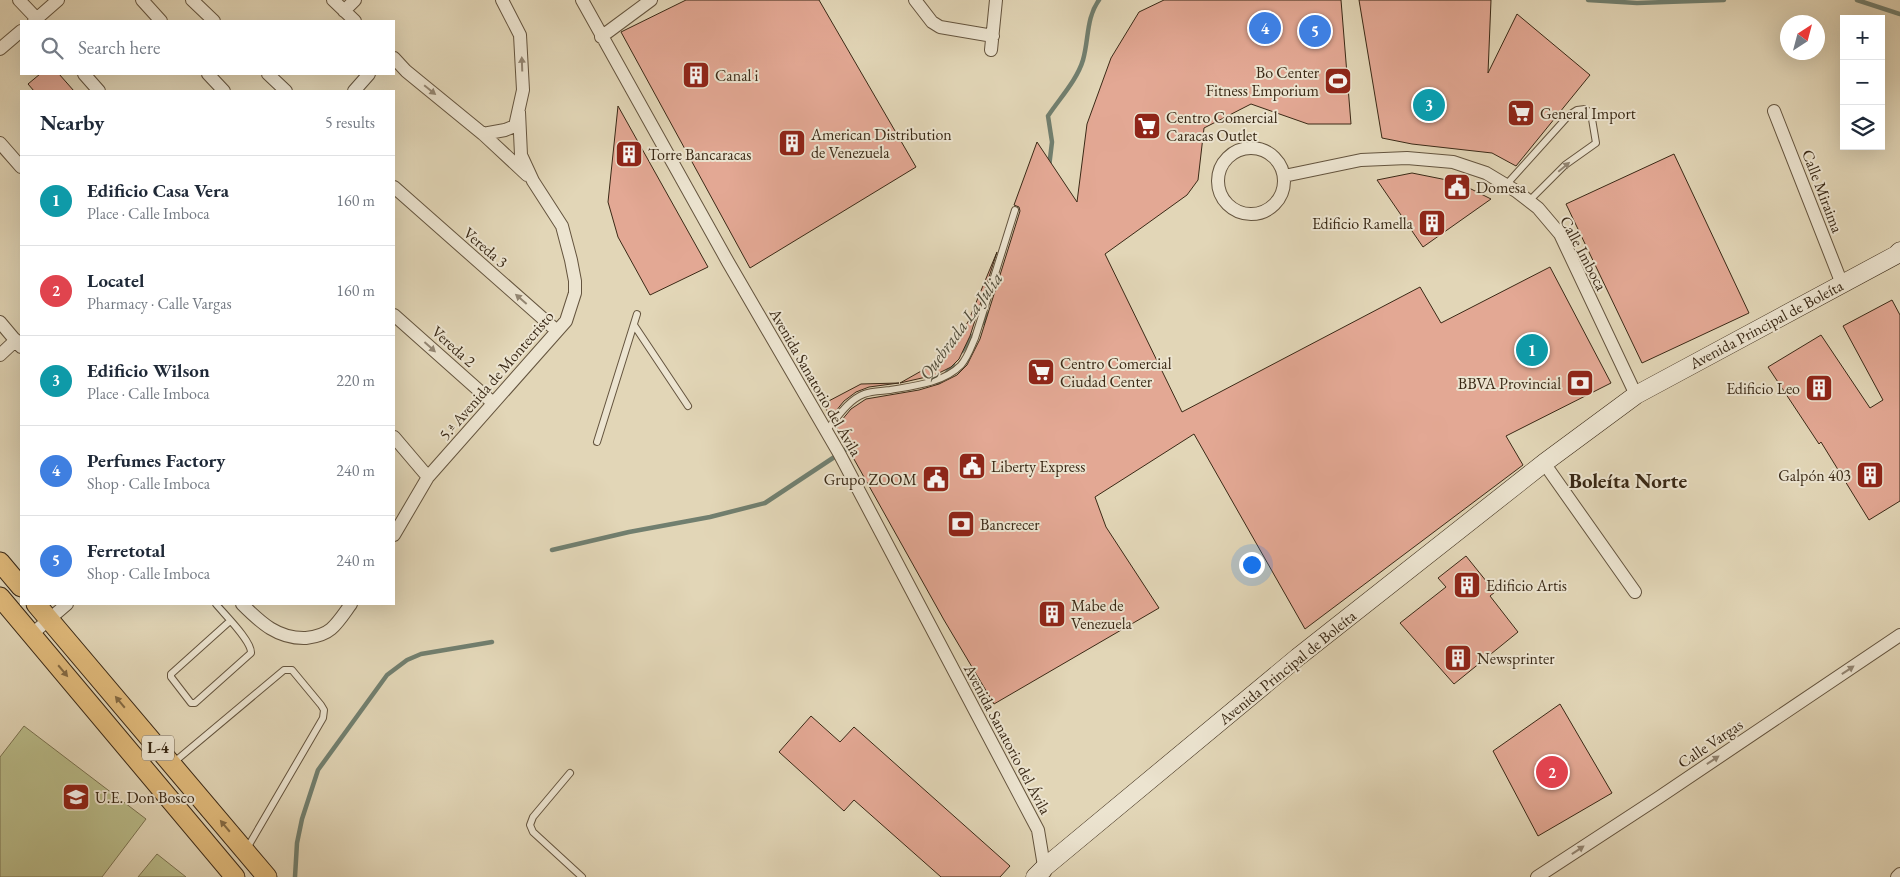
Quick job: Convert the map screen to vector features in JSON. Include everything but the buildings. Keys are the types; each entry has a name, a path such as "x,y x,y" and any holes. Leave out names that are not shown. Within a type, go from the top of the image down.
{"main road":[{"path":"0,562 20,586"},
{"name":"L-4","path":"0,597 236,877"},
{"name":"L-4","path":"37,605 267,877"}],"street":[{"path":"19,0 37,20 58,0"},
{"path":"142,0 160,20"},
{"path":"192,0 213,20"},
{"path":"333,0 354,20"},
{"path":"344,11 355,0"},
{"name":"5.ª Avenida de Montecristo","path":"483,134 515,126 523,90 520,35 502,0"},
{"name":"Avenida Sanatorio del Ávila","path":"582,0 601,38 826,431 1038,830 1042,874"},
{"path":"601,38 651,0"},
{"path":"915,0 932,22 940,27 993,36"},
{"path":"991,50 996,0"},
{"path":"0,49 20,32"},
{"path":"395,59 483,134 533,182"},
{"path":"85,75 98,90"},
{"path":"209,75 223,90"},
{"path":"269,75 285,90"},
{"path":"356,90 368,75"},
{"name":"Calle Miraima","path":"1774,111 1842,284"},
{"name":"5.ª Avenida de Montecristo","path":"395,533 428,477 566,321 572,305 575,281 562,226 533,182 521,155 519,112"},
{"path":"0,143 20,166"},
{"path":"1249,148 1263,150 1273,156 1280,165 1284,176 1283,190 1278,201 1269,209 1258,214 1236,211 1224,201 1217,184 1218,172 1228,156 1237,150 1249,148"},
{"name":"Calle Imboca","path":"1284,176 1361,160 1407,158 1453,162 1486,173 1506,185 1529,200 1550,220 1560,234 1636,395"},
{"name":"Vereda 3","path":"395,188 557,331"},
{"name":"Avenida Principal de Boleíta","path":"1042,874 1298,657 1544,463 1636,395 1899,253"},
{"name":"Vereda 2","path":"395,315 493,403"},
{"path":"0,322 18,343 0,355"},
{"path":"395,438 428,477"},
{"path":"1544,463 1635,592"},
{"path":"32,634 66,605"},
{"path":"243,605 259,621 273,631 283,636 296,638 316,637 325,634 350,605"},
{"name":"Calle Vargas","path":"1537,877 1900,635"},
{"path":"1897,877 1900,874"}],"lane":[{"path":"1506,185 1569,115 1577,110 1585,109 1591,113 1596,143 1565,165 1529,200"},
{"path":"826,431 851,401 865,393 930,382 950,374 961,365 968,355 975,338 1015,210"},
{"path":"597,442 637,314"},
{"path":"634,325 688,406"},
{"path":"217,605 230,620 250,646 251,653 195,703 191,703 171,677 171,674 230,620"},
{"path":"172,764 284,670 292,670 321,705 324,710 323,718 246,851"},
{"path":"570,773 533,817 530,825 533,832 582,877"}],"green space":[{"path":"24,726 146,819 102,877 0,877 0,757"},
{"path":"157,854 186,877 138,877"}],"waterway":[{"name":"Quebrada La Julia","path":"1049,167 1052,142 1048,116 1072,82 1080,67 1085,52 1090,21 1099,0"},
{"name":"Quebrada La Julia","path":"1588,0 1637,3 1724,0"},
{"name":"Quebrada La Julia","path":"1857,0 1900,14"},
{"name":"Quebrada La Julia","path":"981,325 991,311"},
{"name":"Quebrada La Julia","path":"962,351 975,333"},
{"name":"Quebrada La Julia","path":"936,388 953,364"},
{"name":"Quebrada La Julia","path":"552,550 629,532 710,517 765,503 851,446"},
{"path":"295,877 297,843 302,819 318,770 387,675 407,660 421,654 492,642"}],"place":[{"name":"Perfumes Factory","path":"1265,28"},
{"name":"Ferretotal","path":"1315,31"},
{"name":"Canal i","path":"696,75"},
{"name":"Bo Center Fitness Emporium","path":"1338,81"},
{"name":"Edificio Wilson","path":"1429,105"},
{"name":"General Import","path":"1521,113"},
{"name":"Centro Comercial Caracas Outlet","path":"1147,126"},
{"name":"American Distribution de Venezuela","path":"792,143"},
{"name":"Torre Bancaracas","path":"629,154"},
{"name":"Domesa","path":"1457,187"},
{"name":"Edificio Ramella","path":"1432,223"},
{"name":"Edificio Casa Vera","path":"1532,350"},
{"name":"Centro Comercial Ciudad Center","path":"1041,372"},
{"name":"BBVA Provincial","path":"1580,383"},
{"name":"Edificio Leo","path":"1819,388"},
{"name":"Liberty Express","path":"972,466"},
{"name":"Galpón 403","path":"1870,475"},
{"name":"Grupo ZOOM","path":"936,479"},
{"name":"Bancrecer","path":"961,524"},
{"name":"Edificio Artis","path":"1467,585"},
{"name":"Mabe de Venezuela","path":"1052,614"},
{"name":"Newsprinter","path":"1458,658"},
{"name":"Locatel","path":"1552,772"},
{"name":"U.E. Don Bosco","path":"76,797"}],"district":[{"name":"Boleíta Norte","path":"1628,481"}]}
